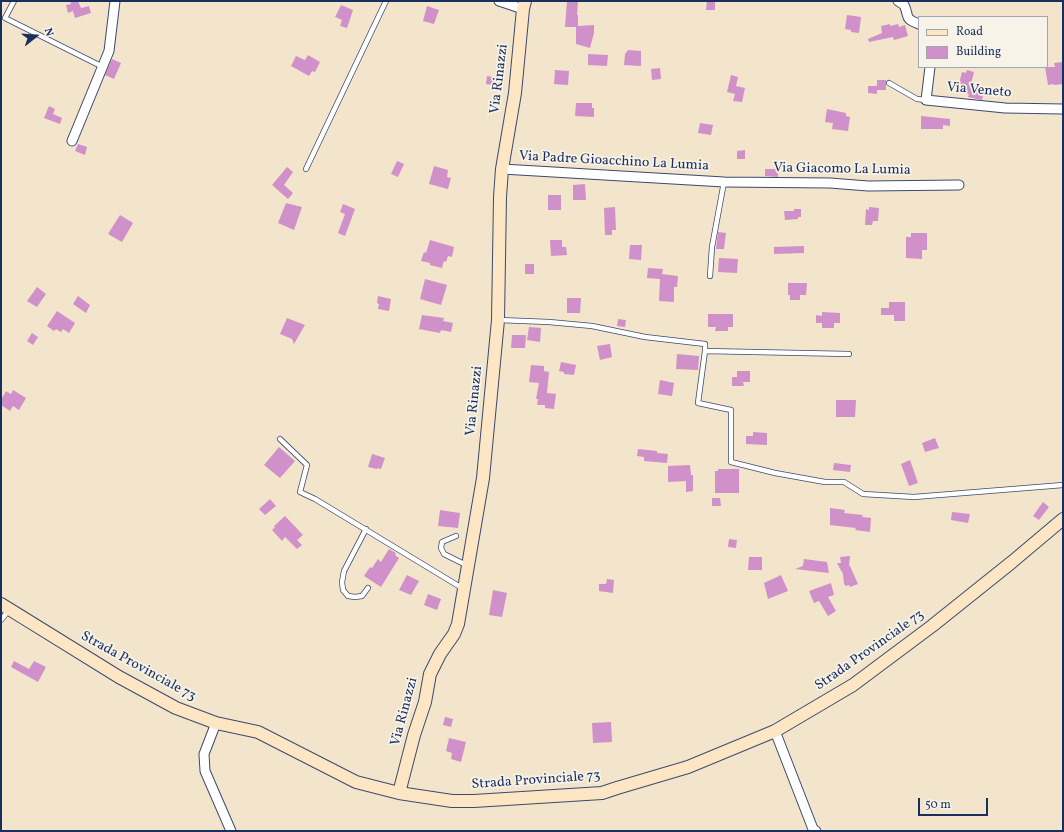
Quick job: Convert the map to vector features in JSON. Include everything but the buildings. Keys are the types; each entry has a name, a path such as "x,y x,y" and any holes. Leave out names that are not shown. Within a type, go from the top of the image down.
{"street":[{"path":"72,141 109,51 116,1"},
{"path":"499,1 524,5"},
{"path":"898,1 904,5 906,16 918,24"},
{"name":"Via Rinazzi","path":"399,793 414,735 425,702 430,674 440,654 456,629 483,478 498,320 500,197 502,169 515,93 524,5"},
{"name":"Via Veneto","path":"930,68 926,100 1005,108 1063,109"},
{"name":"Via Padre Gioacchino La Lumia","path":"502,169 724,182"},
{"name":"Via Giacomo La Lumia","path":"724,182 830,183 868,186 959,185"},
{"name":"Strada Provinciale 73","path":"5,607 119,677 170,705 216,723 258,732 356,782 399,793 452,801 474,801 602,792 688,766 775,731 853,685 932,626 1063,519"},
{"path":"216,723 204,754 205,771 231,831"},
{"path":"775,731 813,829 816,831"}],"lane":[{"path":"14,1 6,18 103,67"},
{"path":"306,168 386,1"},
{"path":"889,83 917,98 926,100"},
{"path":"710,276 712,247 724,182"},
{"path":"498,320 549,322 592,326 645,337 705,344 698,403 731,410 731,462 775,473 825,482 844,482 863,494 914,497 1063,485"},
{"path":"705,352 849,354"},
{"path":"280,439 307,465 300,492 315,499 366,529 464,589"},
{"path":"366,529 344,571 342,582 343,590 348,596 362,596 368,588"},
{"path":"456,536 442,542 440,548 444,554 468,566"},
{"path":"1,620 5,607"}]}
